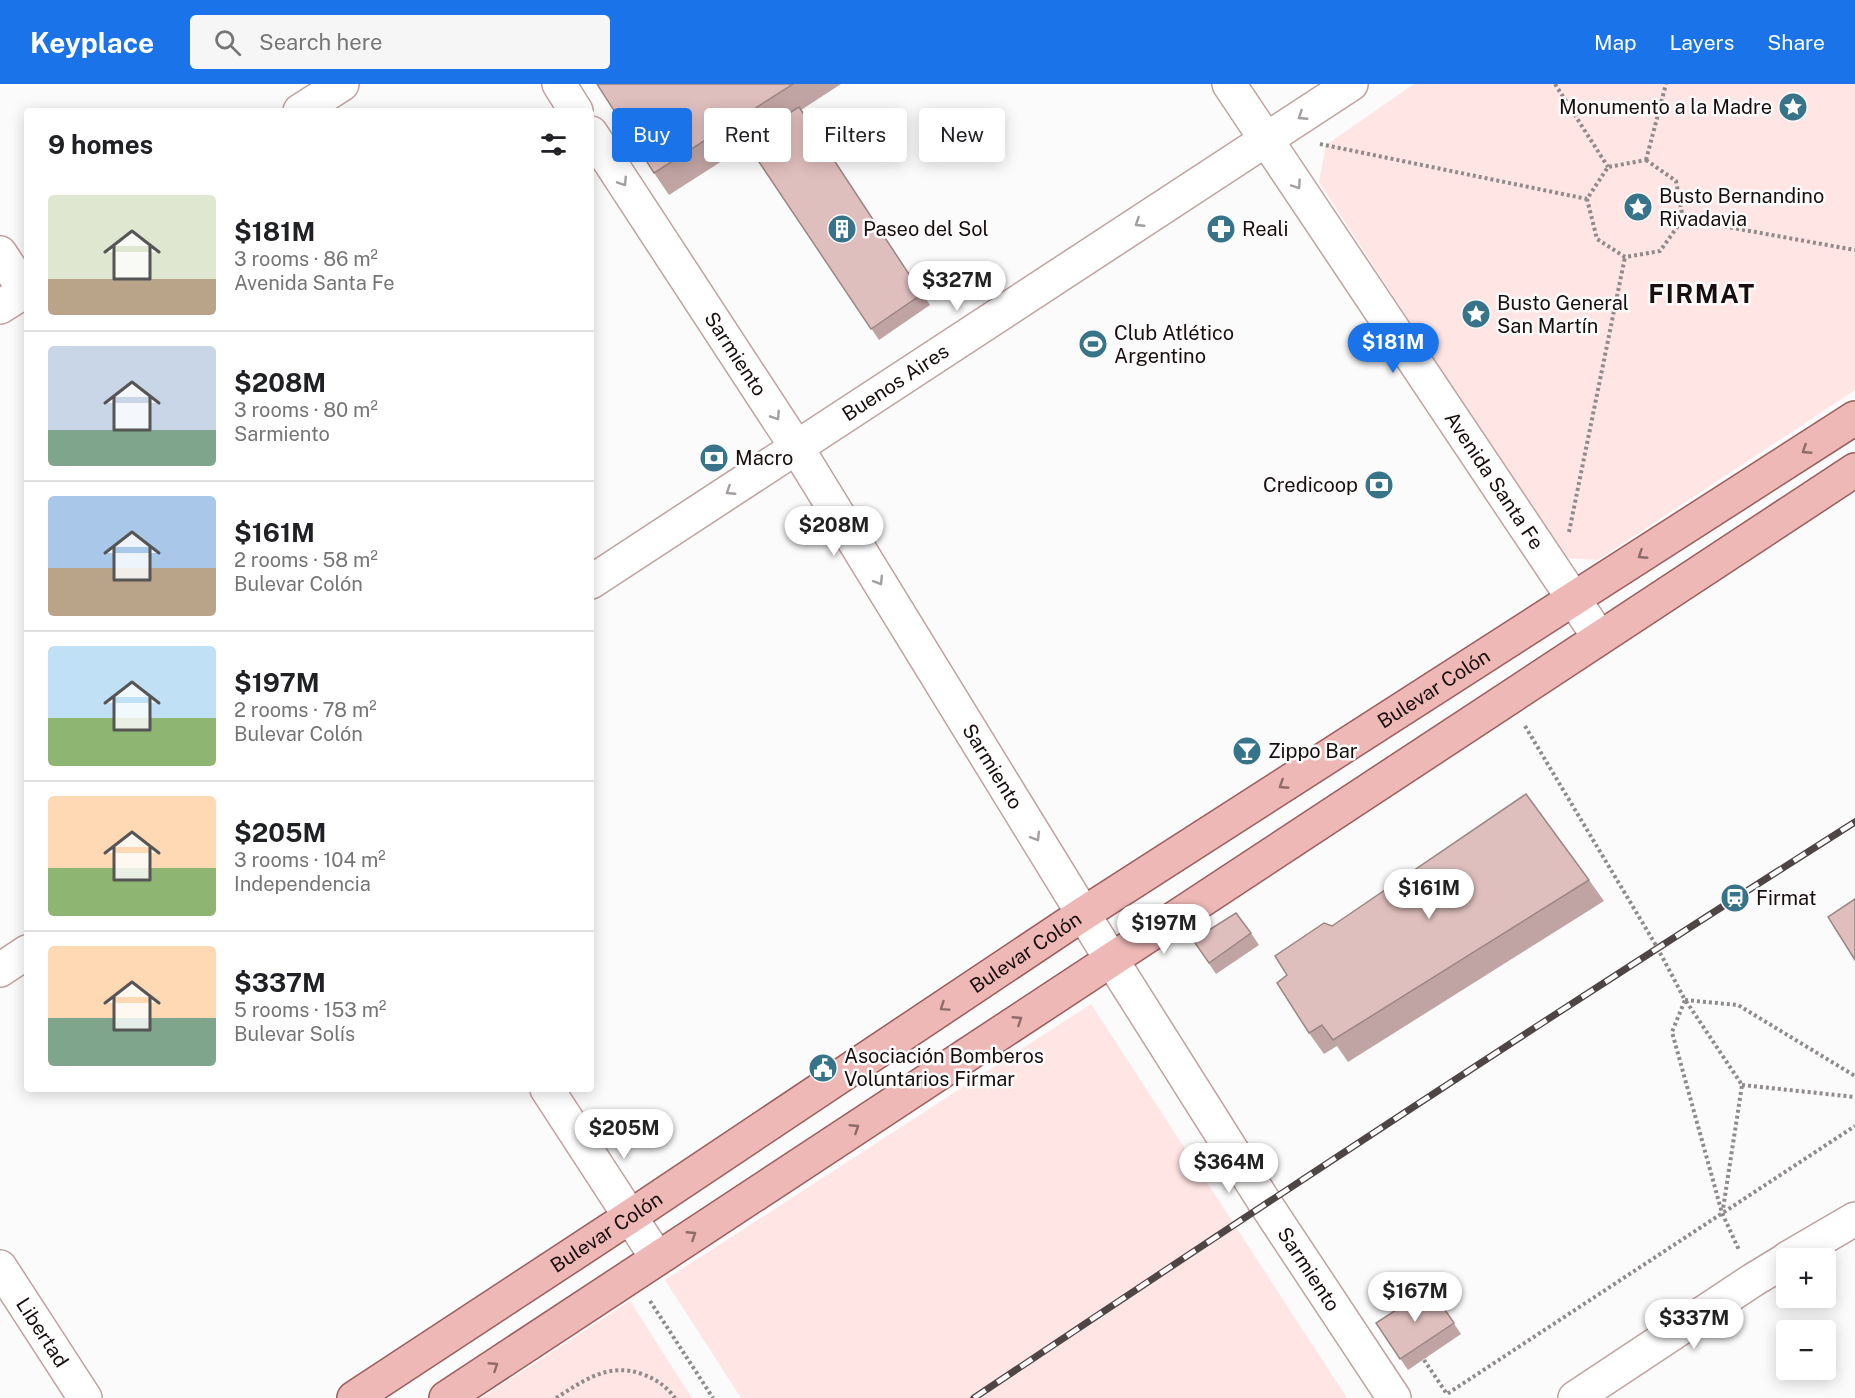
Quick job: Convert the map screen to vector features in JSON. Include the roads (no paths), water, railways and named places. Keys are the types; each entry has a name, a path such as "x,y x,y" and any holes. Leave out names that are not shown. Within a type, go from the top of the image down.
{"main road":[{"name":"Bulevar Colón","path":"354,1398 1083,914 1855,418"},
{"path":"446,1398 1855,470"}],"street":[{"path":"305,108 342,84"},
{"path":"559,84 574,108"},
{"name":"Avenida Santa Fe","path":"1229,84 1599,637"},
{"name":"Buenos Aires","path":"594,580 1351,84"},
{"name":"Sarmiento","path":"594,138 796,448 1264,1203 1394,1398"},
{"path":"0,253 20,296"},
{"path":"0,970 24,954"},
{"path":"549,1092 631,1216 645,1266"},
{"path":"1806,1248 1855,1219"},
{"path":"1575,1398 1776,1266"},
{"name":"Libertad","path":"0,1267 85,1398"}],"railway":[{"path":"974,1398 1413,1107 1855,822"}],"place":[{"name":"Monumento a la Madre","path":"1793,107"},
{"name":"Busto Bernandino Rivadavia","path":"1638,207"},
{"name":"Paseo del Sol","path":"842,229"},
{"name":"Reali","path":"1221,229"},
{"name":"Busto General San Martín","path":"1476,314"},
{"name":"Club Atlético Argentino","path":"1093,344"},
{"name":"Macro","path":"714,458"},
{"name":"Credicoop","path":"1379,485"},
{"name":"Zippo Bar","path":"1247,751"},
{"name":"Firmat","path":"1735,898"},
{"name":"Asociación Bomberos Voluntarios Firmar","path":"823,1068"}],"district":[{"name":"FIRMAT","path":"1702,293"}]}
